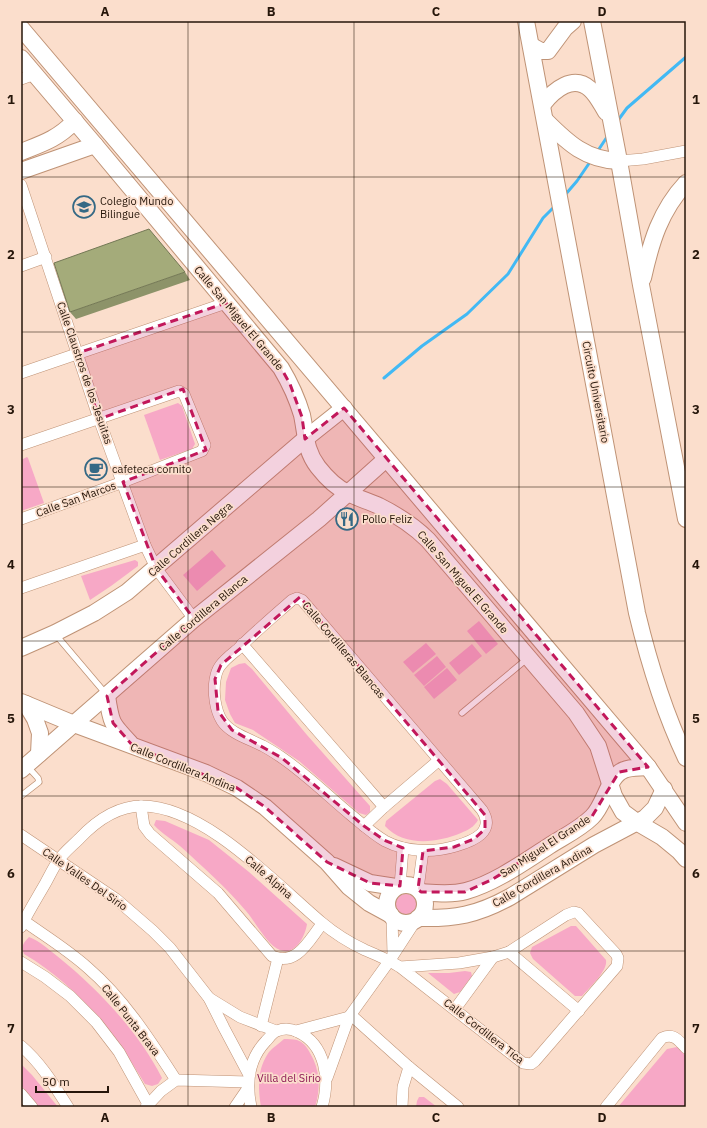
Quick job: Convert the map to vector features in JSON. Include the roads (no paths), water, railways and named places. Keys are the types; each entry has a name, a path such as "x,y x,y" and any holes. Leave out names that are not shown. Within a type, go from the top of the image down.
{"street":[{"name":"Circuito Universitario","path":"526,21 543,104 637,613 644,642 664,706 686,758"},
{"path":"532,46 541,51 548,51 565,28 573,21"},
{"path":"592,21 686,519"},
{"name":"Calle San Miguel El Grande","path":"21,28 648,767 686,823"},
{"name":"Calle San Miguel El Grande","path":"21,58 28,77 75,121 96,144 281,368 296,398 302,417 305,439 310,454 318,467 347,493 385,509 412,525 428,540 564,697 586,727 598,746 614,796 629,818 662,837 686,859"},
{"path":"543,104 551,93 565,85 579,83 585,85 596,96 612,122"},
{"path":"21,152 49,141 75,121"},
{"path":"546,121 563,138 584,153 599,159 619,161 643,159 686,151"},
{"path":"21,171 96,144"},
{"path":"641,285 650,246 658,225 675,197 686,183"},
{"name":"Calle Claustros de los Jesuitas","path":"21,185 99,418 145,545 156,568 194,620"},
{"path":"21,266 46,257"},
{"path":"21,373 226,303"},
{"name":"Calle San Marcos","path":"21,446 180,391 184,394 204,442 205,448 202,451 123,482 21,519"},
{"name":"Calle Cordillera Negra","path":"21,648 55,633 110,604 156,568 305,439 344,408"},
{"name":"Calle Cordillera Blanca","path":"24,768 194,620 318,518 386,458"},
{"path":"21,588 145,545"},
{"name":"Calle Cordilleras Blancas","path":"298,598 302,600 438,760 482,810 487,823 485,829 482,833 465,843 440,849 423,851 403,848 384,840 364,826 282,758 264,746 232,730 223,721 218,711 215,699 215,679 217,671 242,644 292,600 298,598"},
{"path":"242,644 384,808"},
{"path":"107,696 110,717 113,723 133,746"},
{"path":"23,703 35,719 40,733 39,754"},
{"name":"Calle Cordillera Andina","path":"23,703 74,724 206,773 237,788 265,807 327,862 349,887 370,903 391,916"},
{"path":"364,826 438,760"},
{"name":"San Miguel El Grande","path":"419,891 446,894 465,892 477,888 574,830 591,818 602,804 611,783 619,772 648,767"},
{"path":"638,823 655,808 664,789"},
{"path":"141,806 144,826 150,834 218,893 272,956 286,959 295,956 322,924"},
{"name":"Calle Alpina","path":"22,924 58,860 83,834 98,822 121,810 141,806 154,807 169,810 207,828 225,840 251,861 322,924 346,940 364,949 392,957"},
{"name":"Calle Cordillera Andina","path":"417,919 450,918 496,905 594,845 638,823"},
{"name":"Calle Valles Del Sirio","path":"21,835 116,898 153,931 183,964 209,998 248,1081"},
{"path":"398,887 403,848"},
{"path":"419,891 423,851"},
{"name":"Calle Cordillera Andina","path":"327,862 365,881 398,887"},
{"path":"326,1082 350,1016 392,957 425,908 424,899 419,891 410,885 398,887 389,895 387,900 387,905 391,916 392,957"},
{"name":"Calle Cordillera Tica","path":"392,957 400,967 523,1063 527,1064 531,1064 535,1061 617,966 618,962 616,954 578,913 574,912 566,915 509,952 493,957 459,963 438,963 400,967"},
{"path":"391,916 401,922 412,922 417,919"},
{"name":"Calle Punta Brava","path":"22,924 87,967 106,985 145,1034 176,1080"},
{"path":"509,952 579,1011"},
{"path":"455,1009 493,957"},
{"path":"261,1026 278,958"},
{"path":"21,962 45,977 70,996 96,1022 119,1052 147,1106 161,1091 176,1080 248,1081"},
{"name":"Calle Valles Del Sirio","path":"209,998 240,1017 276,1031"},
{"path":"296,1030 350,1016"},
{"path":"350,1016 458,1107"},
{"path":"235,1107 248,1081 254,1057 263,1044 276,1031 288,1029 296,1030 304,1034 313,1041 321,1053 326,1072 326,1096 328,1107"},
{"path":"606,1107 662,1038 672,1036 677,1038 686,1048"},
{"path":"21,1046 33,1057 45,1072 68,1107"},
{"path":"402,1107 403,1087 409,1067"},
{"path":"248,1081 251,1107"},
{"path":"21,1094 32,1107"},
{"path":"322,1107 326,1096"}],"lane":[{"path":"55,633 107,696"},
{"path":"462,713 528,657"},
{"path":"21,796 39,782 38,778 24,768"}],"waterway":[{"path":"619,119 627,108 686,57"},
{"path":"597,152 607,137"},
{"path":"565,195 590,162"},
{"path":"384,378 422,346 467,314 508,274 543,218 556,205"}],"place":[{"name":"Colegio Mundo Bilingue","path":"84,207"},
{"name":"cafeteca cornito","path":"96,469"},
{"name":"Pollo Feliz","path":"347,519"}],"park label":[{"name":"Villa del Sirio","path":"289,1078"}]}
